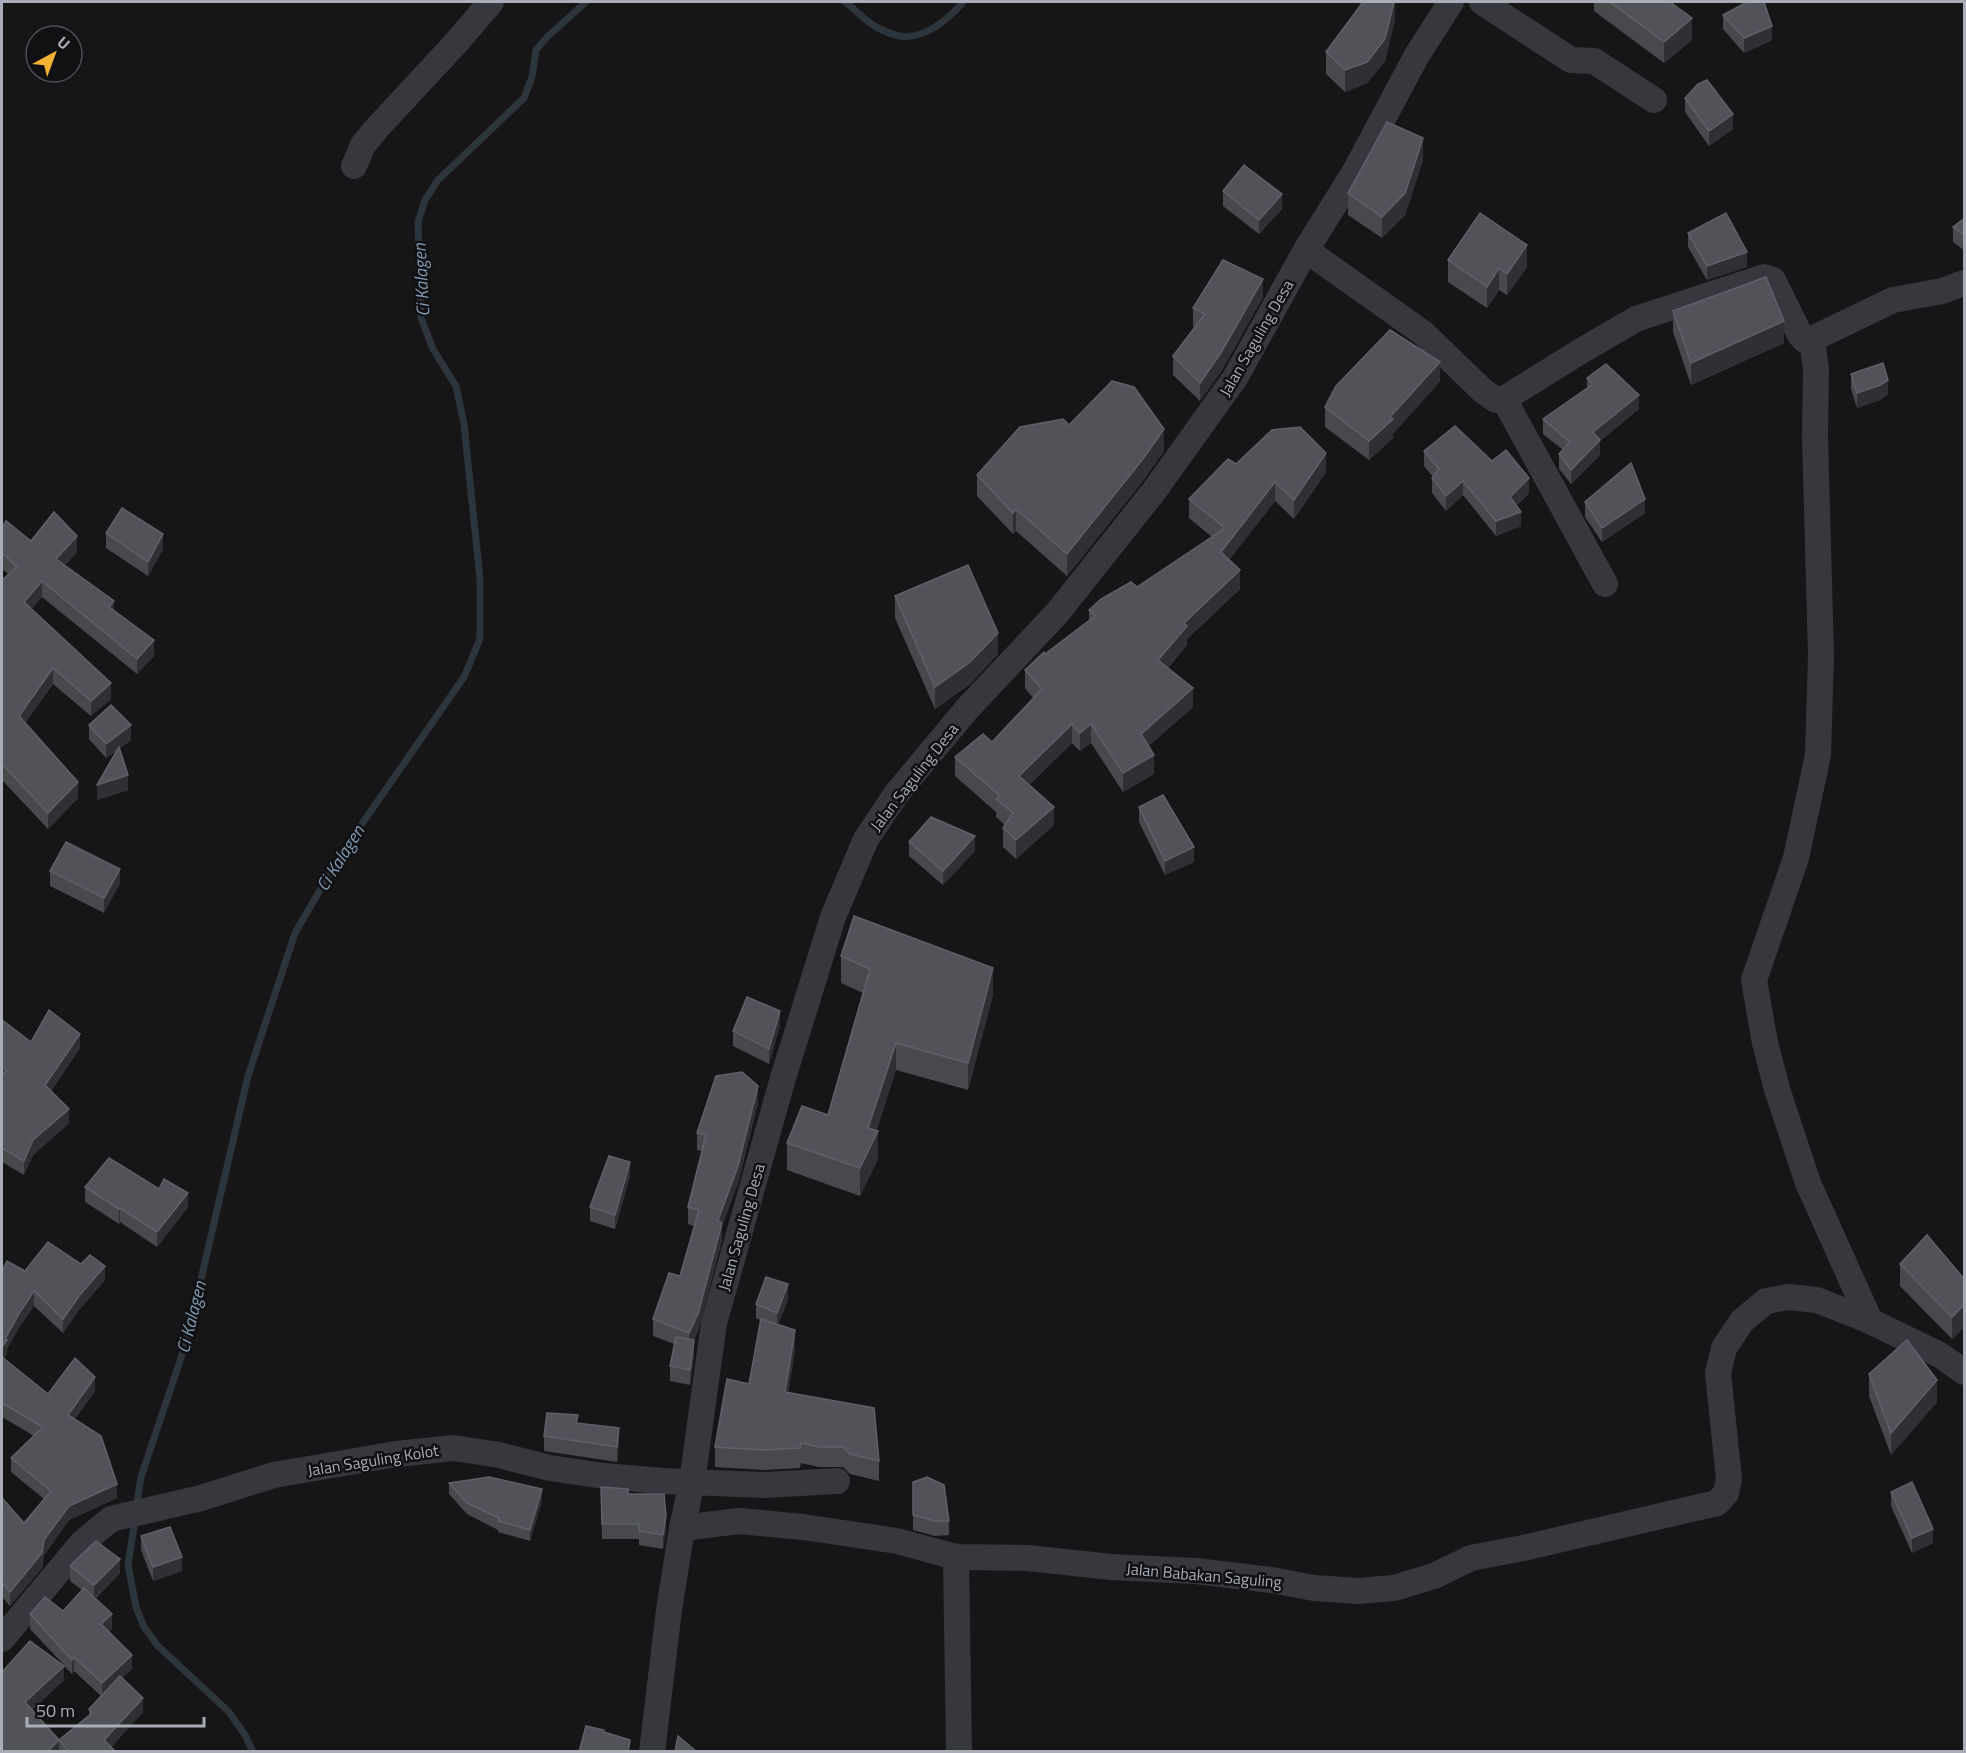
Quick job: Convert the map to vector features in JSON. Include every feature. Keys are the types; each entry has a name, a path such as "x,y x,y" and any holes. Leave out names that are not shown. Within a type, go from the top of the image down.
{"street":[{"path":"354,165 363,145 376,129 491,2"},
{"name":"Jalan Saguling Desa","path":"652,1752 669,1611 692,1482 714,1323 783,1078 832,917 867,839 897,793 960,717 1058,612 1154,491 1235,378 1306,250 1354,172 1416,55 1451,2"},
{"path":"1482,2 1571,60 1594,61 1654,100"},
{"path":"1306,250 1423,333 1492,399 1496,400 1504,399 1636,319 1764,277 1773,280 1805,340 1812,339 1893,300 1935,293 1965,283"},
{"path":"1812,339 1816,369 1815,436 1821,655 1818,755 1796,858 1754,980 1765,1043 1777,1089 1808,1183 1870,1321 1940,1355 1965,1372"},
{"path":"1504,399 1605,584"},
{"name":"Jalan Babakan Saguling","path":"682,1528 739,1521 803,1527 897,1541 956,1557 1028,1558 1111,1567 1196,1571 1314,1588 1358,1591 1394,1588 1434,1576 1471,1558 1717,1503 1726,1493 1729,1479 1718,1372 1724,1348 1742,1321 1766,1301 1788,1297 1817,1300 1870,1321"},
{"name":"Jalan Saguling Kolot","path":"6,1625 82,1543 111,1519 201,1498 274,1475 396,1454 454,1448 499,1455 550,1468 604,1476 764,1485 837,1481"},
{"path":"956,1557 959,1752"}],"building":[{"path":"1363,2 1394,2 1385,39 1367,62 1345,70 1326,52"},
{"path":"1610,2 1670,2 1692,18 1664,42"},
{"path":"1747,2 1764,2 1772,26 1744,38 1723,15"},
{"path":"1707,80 1733,114 1709,131 1685,98 1698,84"},
{"path":"1387,122 1423,138 1405,193 1382,217 1348,193"},
{"path":"1244,165 1282,194 1259,220 1223,191"},
{"path":"1480,213 1527,245 1507,274 1499,268 1487,287 1448,260"},
{"path":"1726,213 1747,252 1707,266 1688,233"},
{"path":"1965,218 1965,236 1953,227"},
{"path":"1223,260 1263,279 1222,351 1200,383 1173,356 1205,314 1193,308"},
{"path":"1766,277 1784,321 1691,363 1673,311"},
{"path":"1390,330 1440,362 1390,417 1393,419 1369,441 1325,407 1336,386"},
{"path":"1883,363 1888,380 1857,393 1851,374"},
{"path":"1606,364 1639,395 1593,432 1600,440 1571,470 1559,454 1570,442 1543,419 1593,384 1587,378"},
{"path":"1112,381 1134,387 1164,429 1067,554 1016,509 1013,513 977,475 1020,427 1063,419 1069,425"},
{"path":"1455,426 1492,461 1506,450 1529,478 1510,497 1521,512 1496,521 1463,481 1446,496 1432,478 1439,469 1424,451"},
{"path":"1300,427 1326,453 1294,500 1275,482 1221,552 1240,570 1184,623 1187,626 1158,660 1193,688 1141,734 1154,755 1123,773 1091,724 1080,733 1072,724 1019,776 1054,807 1016,840 1003,828 1013,813 996,799 1000,796 955,757 983,734 992,742 1042,689 1025,670 1044,652 1045,654 1095,616 1089,610 1101,599 1131,582 1137,587 1225,528 1189,499 1228,459 1236,464 1272,430"},
{"path":"1631,463 1645,499 1602,528 1585,502"},
{"path":"122,508 163,534 148,562 106,533"},
{"path":"54,512 77,536 56,559 114,601 109,607 154,640 137,659 42,581 24,602 111,683 91,701 53,668 19,716 78,782 48,813 2,764 2,580 17,567 2,553 2,528 6,521 31,541"},
{"path":"968,565 998,633 970,662 935,687 895,596"},
{"path":"111,705 131,725 106,744 89,725"},
{"path":"119,747 128,775 97,785"},
{"path":"1163,795 1194,847 1165,861 1139,807"},
{"path":"931,817 975,836 943,871 909,842"},
{"path":"66,842 120,869 104,898 50,871"},
{"path":"854,916 993,968 968,1063 896,1043 868,1128 878,1131 860,1168 787,1143 802,1106 828,1115 870,969 841,956"},
{"path":"747,997 780,1011 769,1049 733,1031"},
{"path":"49,1010 80,1034 45,1085 69,1109 33,1140 24,1161 2,1148 2,1076 7,1070 2,1066 2,1020 31,1042"},
{"path":"742,1072 758,1086 738,1166 718,1220 722,1223 698,1314 689,1333 653,1319 669,1273 680,1276 699,1210 688,1207 706,1135 697,1133 716,1076"},
{"path":"609,1156 630,1162 615,1215 590,1207"},
{"path":"109,1158 159,1189 164,1179 188,1193 157,1232 85,1187"},
{"path":"1927,1235 1965,1280 1965,1304 1952,1317 1900,1264"},
{"path":"48,1242 81,1264 90,1255 105,1266 63,1319 34,1291 2,1347 2,1271 7,1261 25,1271"},
{"path":"766,1277 788,1284 777,1313 756,1304"},
{"path":"761,1319 795,1330 785,1392 874,1408 879,1461 850,1454 843,1447 819,1447 801,1443 800,1448 764,1450 715,1447 727,1379 749,1384"},
{"path":"676,1337 694,1340 690,1370 670,1366"},
{"path":"1907,1340 1937,1380 1891,1433 1869,1374"},
{"path":"2,1357 48,1394 75,1358 95,1377 68,1415 101,1436 117,1484 69,1506 44,1540 42,1553 10,1592 2,1583 2,1498 24,1523 51,1491 11,1458 43,1427 2,1403"},
{"path":"547,1413 578,1415 576,1423 619,1428 617,1447 544,1436"},
{"path":"489,1477 542,1489 530,1530 498,1521 499,1518 467,1503 449,1483"},
{"path":"927,1477 944,1485 949,1521 935,1521 913,1515 913,1482"},
{"path":"1912,1482 1933,1529 1912,1538 1891,1492"},
{"path":"601,1487 628,1489 628,1494 664,1494 666,1516 663,1535 639,1531 639,1524 602,1524"},
{"path":"170,1527 182,1557 153,1567 141,1536"},
{"path":"96,1541 120,1559 94,1585 70,1566"},
{"path":"84,1588 112,1614 101,1624 132,1655 102,1683 74,1657 72,1660 30,1614 45,1597 63,1611"},
{"path":"30,1641 64,1666 25,1702 59,1740 47,1752 2,1752 2,1672"},
{"path":"120,1676 143,1698 104,1740 116,1752 69,1752 59,1740 92,1713 89,1709"},
{"path":"586,1726 630,1740 628,1752 579,1752"},
{"path":"678,1736 697,1752 675,1752"}],"waterway":[{"name":"Ci Kalagen","path":"136,1509 141,1477 187,1340 248,1076 295,933 341,854 464,677 480,639 480,579 464,424 456,386 433,349 421,318 418,222 425,200 438,180 524,98 532,77 536,50 586,2"},
{"name":"Ci Kalagen","path":"845,2 869,23 900,36 918,35 935,27 963,2"},
{"name":"Ci Kalagen","path":"135,1520 128,1565 136,1607 144,1627 158,1646 229,1712 245,1735 253,1752"}]}
